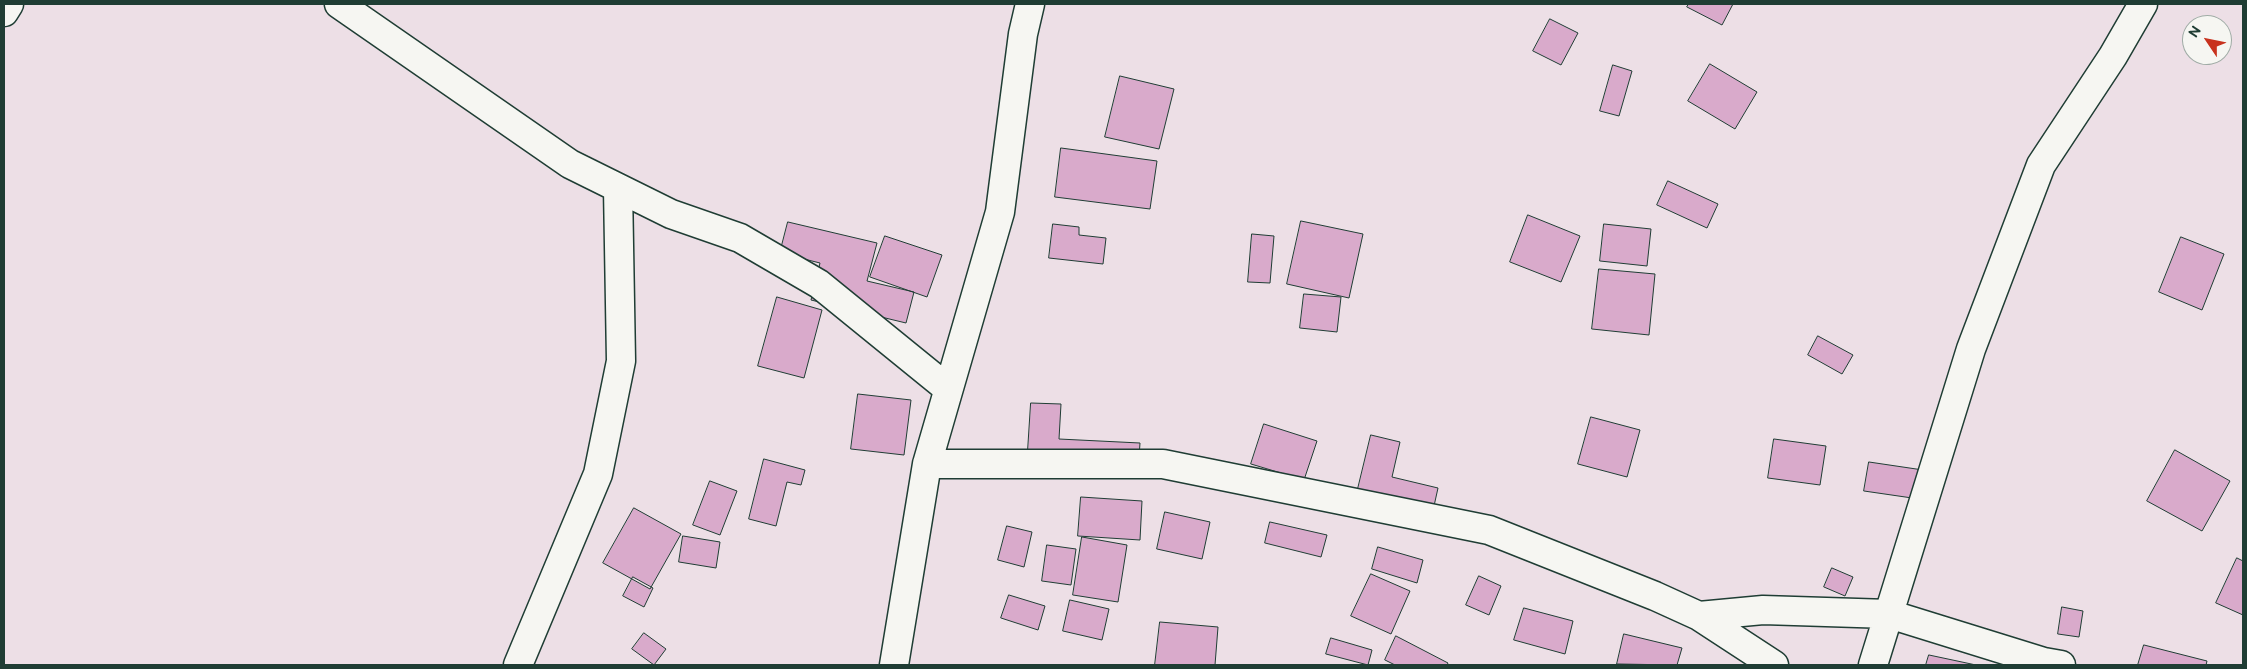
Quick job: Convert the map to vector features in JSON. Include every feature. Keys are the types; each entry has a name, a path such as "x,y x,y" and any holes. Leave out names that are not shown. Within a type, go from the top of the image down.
{"street":[{"path":"4,12 9,4"},
{"path":"339,4 570,164 671,214 740,238 819,284 947,388"},
{"path":"894,665 927,464 947,388 1000,212 1023,34 1030,4"},
{"path":"1872,665 1971,349 2041,165 2113,56 2143,4"},
{"path":"518,665 598,474 621,361 618,188"},
{"path":"927,464 1163,464 1489,530 1655,596 1699,616 1774,665"},
{"path":"1699,616 1763,610 1889,614 2044,662 2061,665"}],"building":[{"path":"1689,4 1733,4 1722,25 1687,7"},
{"path":"1550,19 1578,33 1561,65 1533,51"},
{"path":"1710,64 1757,92 1735,129 1688,101"},
{"path":"1613,65 1632,71 1619,116 1600,111"},
{"path":"1120,76 1174,89 1159,149 1105,137"},
{"path":"1061,148 1157,161 1150,209 1055,197"},
{"path":"1668,181 1718,204 1707,228 1657,205"},
{"path":"1528,215 1580,236 1561,282 1510,262"},
{"path":"1301,221 1363,234 1349,298 1287,284"},
{"path":"788,222 877,243 867,281 914,292 906,323 811,300 820,263 780,253"},
{"path":"1053,224 1079,227 1079,235 1106,238 1103,264 1049,258"},
{"path":"1604,224 1651,229 1647,266 1600,261"},
{"path":"1252,234 1274,236 1270,283 1248,282"},
{"path":"885,236 942,255 927,297 870,277"},
{"path":"2181,237 2224,254 2202,310 2159,292"},
{"path":"1599,269 1655,274 1649,335 1592,329"},
{"path":"1304,294 1341,297 1337,332 1300,328"},
{"path":"777,297 822,310 804,378 758,366"},
{"path":"1818,336 1853,355 1842,374 1808,355"},
{"path":"858,394 911,400 904,455 851,449"},
{"path":"1031,403 1061,404 1059,439 1140,443 1138,472 1027,466"},
{"path":"1591,417 1640,430 1627,477 1578,464"},
{"path":"1264,424 1317,441 1304,480 1251,464"},
{"path":"1371,435 1400,442 1392,477 1438,488 1432,515 1356,497"},
{"path":"1774,439 1826,446 1820,485 1768,478"},
{"path":"2175,450 2230,481 2202,531 2147,501"},
{"path":"764,459 805,470 801,485 787,482 776,526 749,519"},
{"path":"1869,462 1923,470 1919,499 1864,491"},
{"path":"710,481 737,491 720,535 693,525"},
{"path":"1081,497 1142,501 1140,540 1078,536"},
{"path":"634,508 681,534 650,589 603,563"},
{"path":"1165,512 1210,522 1202,559 1157,549"},
{"path":"1270,522 1327,535 1321,557 1265,543"},
{"path":"1007,526 1032,532 1024,567 998,560"},
{"path":"683,536 720,542 716,568 679,562"},
{"path":"1082,537 1127,545 1118,602 1073,595"},
{"path":"1047,545 1076,549 1071,585 1042,581"},
{"path":"1378,547 1423,560 1417,583 1372,569"},
{"path":"2237,558 2243,561 2243,615 2216,603"},
{"path":"1832,568 1853,577 1845,596 1824,587"},
{"path":"1371,574 1410,591 1391,634 1351,616"},
{"path":"1479,576 1501,586 1489,615 1466,605"},
{"path":"633,577 653,588 644,607 623,596"},
{"path":"1009,595 1045,606 1038,630 1001,618"},
{"path":"1070,600 1109,609 1102,640 1063,631"},
{"path":"2062,607 2083,611 2079,637 2058,634"},
{"path":"1524,608 1573,621 1565,654 1514,640"},
{"path":"1160,622 1218,627 1215,665 1155,665"},
{"path":"644,633 666,649 654,665 632,649"},
{"path":"1624,634 1682,648 1677,665 1617,664"},
{"path":"1396,636 1448,663 1447,665 1395,665 1385,660"},
{"path":"1331,638 1372,650 1368,665 1326,654"},
{"path":"2144,645 2207,661 2206,665 2138,665"},
{"path":"1929,655 1976,665 1926,665"}]}
